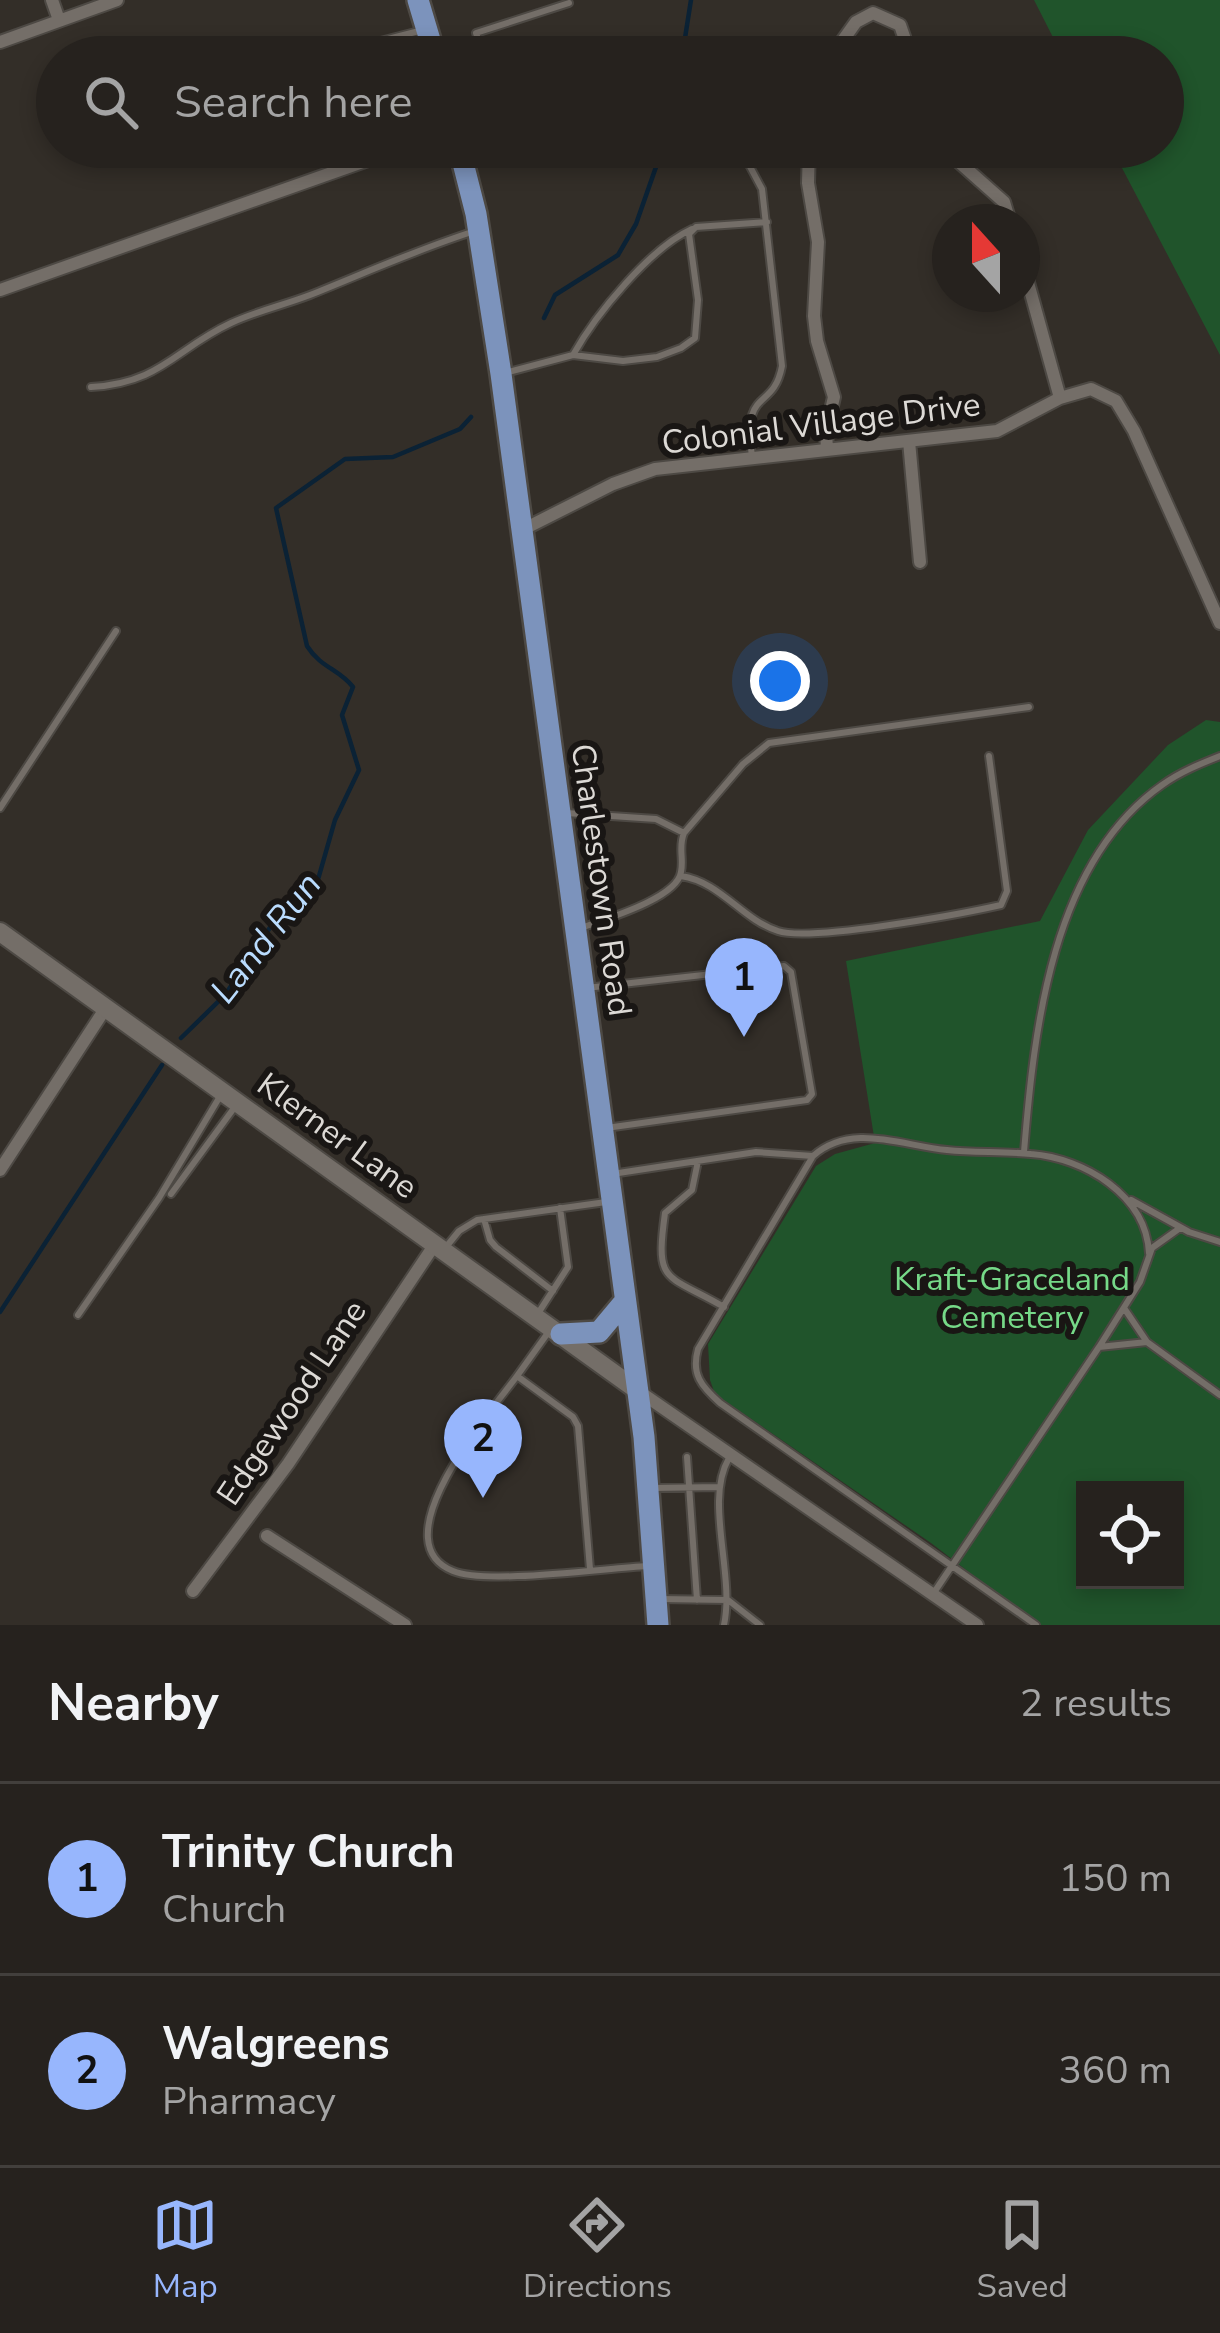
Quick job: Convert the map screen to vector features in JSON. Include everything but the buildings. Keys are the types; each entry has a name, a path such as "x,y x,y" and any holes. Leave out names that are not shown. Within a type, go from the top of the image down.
{"main road":[{"path":"418,0 429,36"},
{"name":"Charlestown Road","path":"464,168 501,374 638,1390 658,1625"},
{"path":"550,1325 599,1332 626,1301"}],"street":[{"path":"52,0 59,20"},
{"path":"0,41 117,0"},
{"path":"846,36 856,22 873,14 900,26 904,36"},
{"path":"0,290 346,168"},
{"path":"808,168 818,242 814,316 834,397 827,449"},
{"path":"966,168 1005,204"},
{"path":"1036,312 1060,398 1078,390 1100,391 1123,410 1220,622"},
{"name":"Colonial Village Drive","path":"520,531 640,473 752,456 997,431 1060,398"},
{"path":"909,441 920,562"},
{"name":"Klerner Lane","path":"0,932 638,1390"},
{"path":"0,1170 107,1006"},
{"name":"Edgewood Lane","path":"193,1591 439,1247"},
{"path":"638,1390 977,1625"},
{"path":"267,1536 406,1625"}],"lane":[{"path":"477,36 568,3"},
{"path":"400,36 427,29"},
{"path":"752,456 747,423 751,409 779,381 782,366 763,189 753,168"},
{"path":"573,355 593,320 668,240 696,227 767,222"},
{"path":"501,374 573,355 623,361 657,357 695,338 698,300 689,235 696,227"},
{"path":"91,387 125,385 238,320 413,250 478,230"},
{"path":"0,808 116,631"},
{"path":"575,931 644,904 675,885 681,876 684,833 743,764 769,743 1029,707"},
{"path":"681,876 708,883 759,923 795,934 1001,905 1007,891 989,756"},
{"path":"1024,1154 1032,1053 1043,996 1077,893 1103,845 1130,812 1161,785 1220,756"},
{"path":"559,813 656,819 684,833"},
{"path":"583,988 784,966 791,972 812,1094 800,1102 602,1129"},
{"path":"171,1194 231,1096"},
{"path":"78,1315 231,1096"},
{"path":"1036,1625 705,1390 695,1372 695,1360 813,1156 854,1136 943,1150 1024,1154 1077,1166 1180,1228 1220,1242"},
{"path":"608,1175 757,1152 813,1156"},
{"path":"698,1161 692,1190 665,1213 658,1260 667,1274 724,1307"},
{"path":"933,1594 1144,1274 1149,1253 1145,1229 1129,1199"},
{"path":"439,1247 484,1220 612,1201"},
{"path":"560,1208 569,1262 554,1291 550,1325 445,1477 431,1513 428,1541 443,1565 470,1575 653,1566"},
{"path":"484,1220 496,1247 554,1291"},
{"path":"1149,1253 1180,1228"},
{"path":"1124,1308 1147,1342 1220,1395"},
{"path":"1099,1347 1147,1342"},
{"path":"517,1376 573,1417 578,1426 590,1569"},
{"path":"724,1625 728,1600 717,1514 722,1469 732,1453"},
{"path":"688,1456 697,1600"},
{"path":"647,1488 720,1487"},
{"path":"656,1599 728,1600 760,1625"}],"green space":[{"path":"1034,0 1220,0 1220,355 1122,168 1184,168 1184,36 1052,36"},
{"name":"Kraft-Graceland Cemetery","path":"1206,720 1220,722 1220,1625 1038,1625 931,1543 715,1394 710,1380 708,1344 816,1166 835,1154 875,1143 846,961 1040,921 1088,830 1168,745"}],"waterway":[{"name":"Land Run","path":"685,36 691,0"},
{"name":"Land Run","path":"544,318 555,295 618,255 636,224 656,168"},
{"name":"Land Run","path":"181,1038 225,995 273,923 305,901 317,883 335,820 359,770 342,715 353,687 307,646 276,508 345,459 393,457 460,429 471,417"},
{"name":"Land Run","path":"0,1312 162,1065"}],"place":[{"name":"Trinity Church","path":"744,1037"},
{"name":"Walgreens","path":"483,1498"}]}
